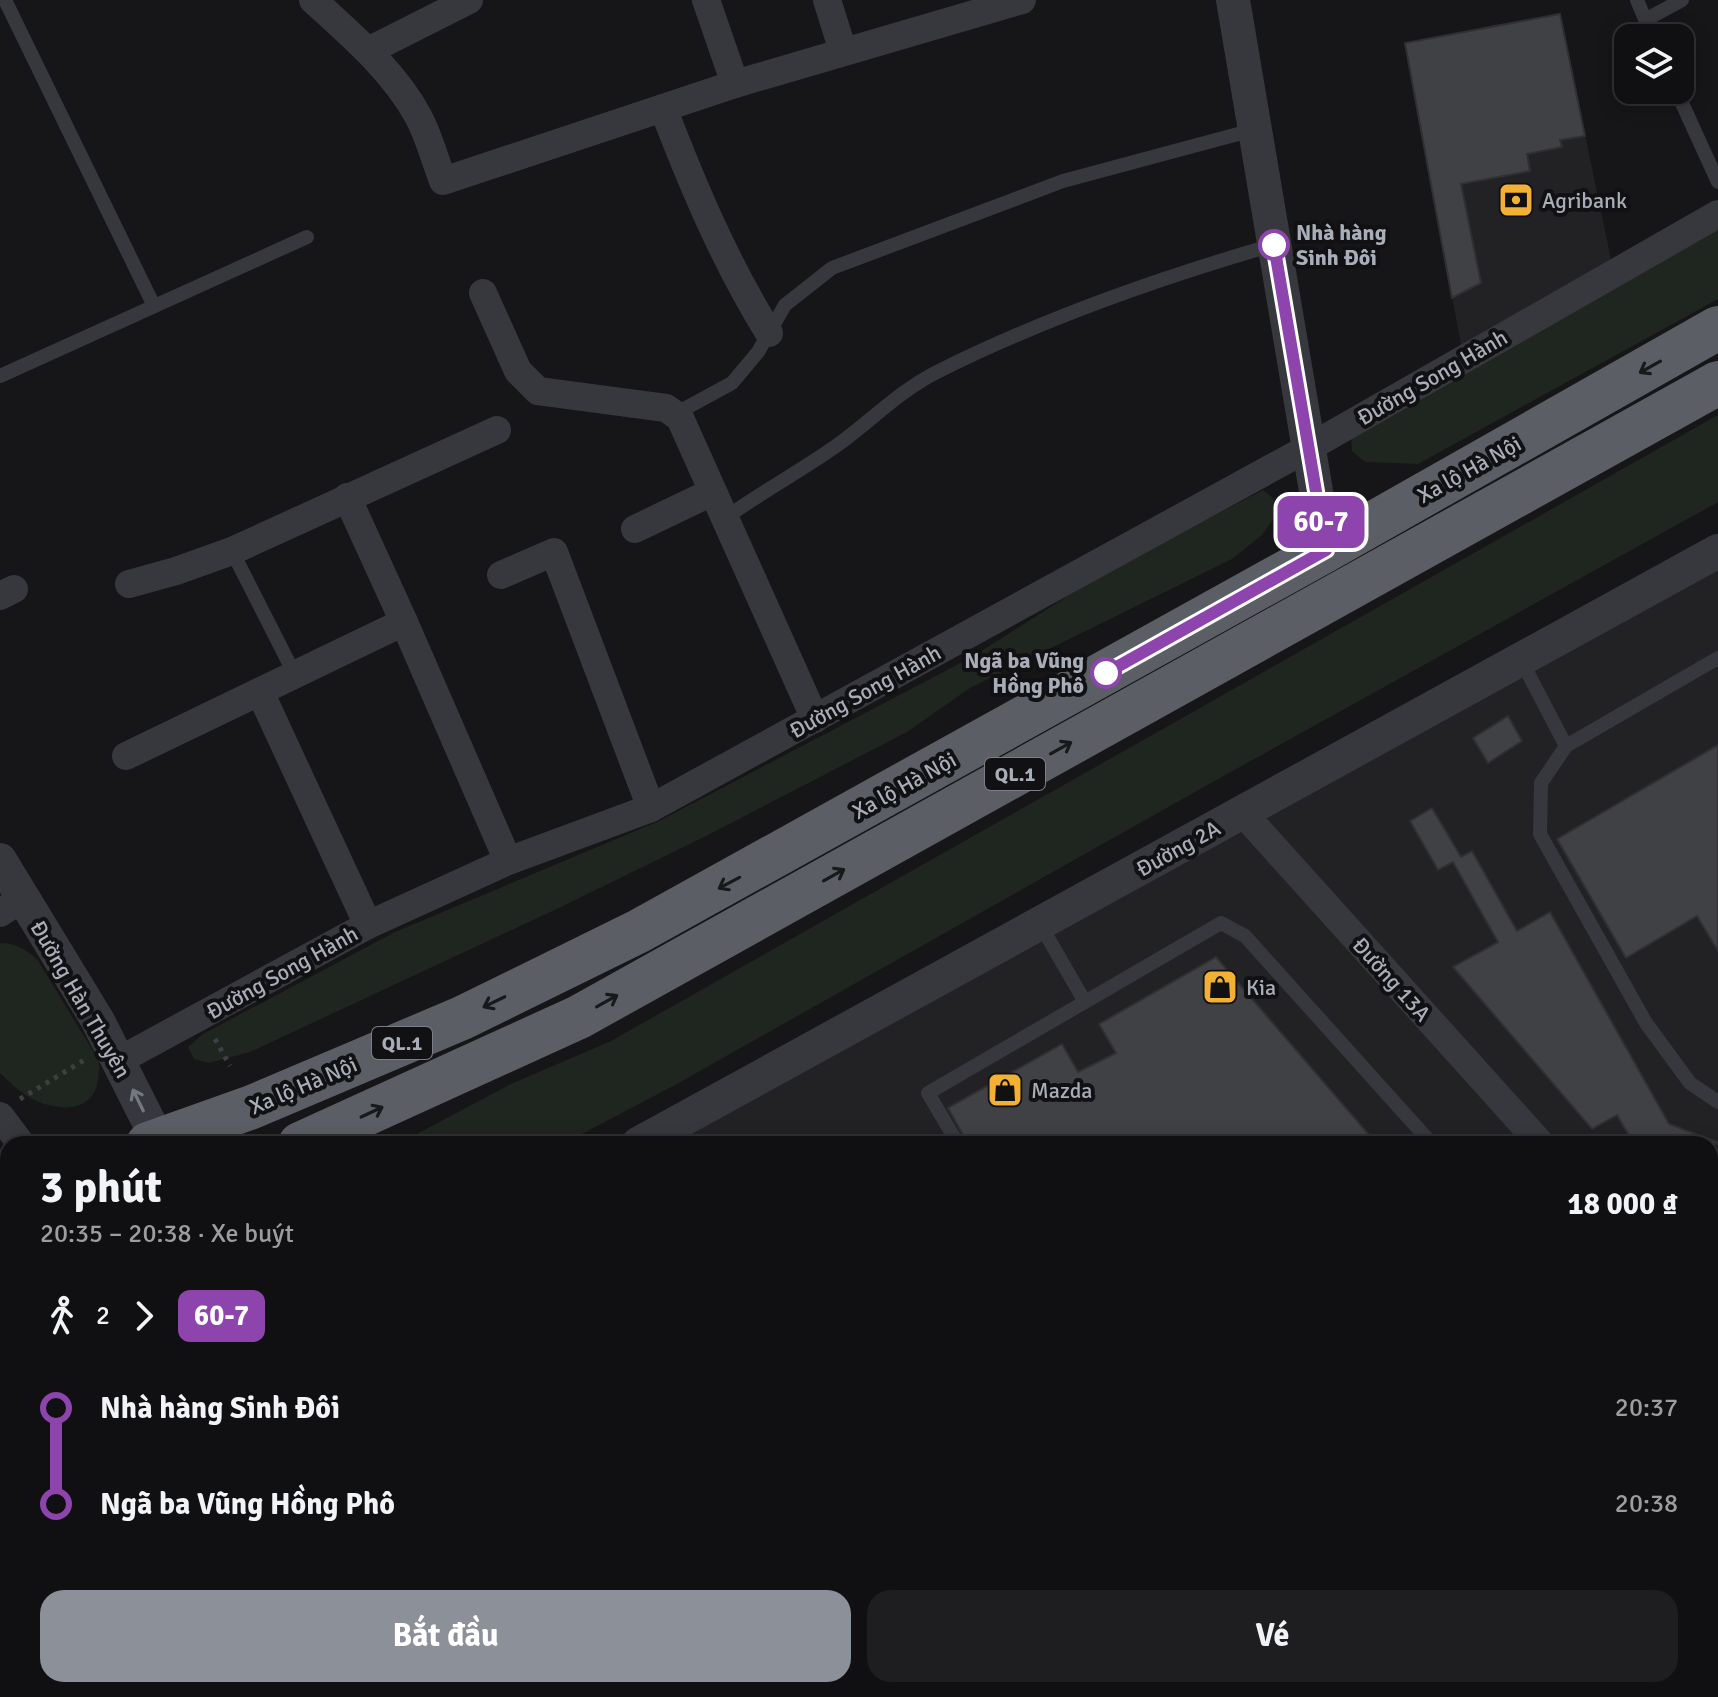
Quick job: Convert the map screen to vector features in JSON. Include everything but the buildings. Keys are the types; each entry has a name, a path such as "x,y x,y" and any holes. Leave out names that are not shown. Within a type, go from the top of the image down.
{"highway":[{"name":"Xa lộ Hà Nội","path":"174,1136 252,1107 462,1018 639,931 1326,550 1718,328"},
{"name":"Xa lộ Hà Nội","path":"318,1136 579,1017 1718,383"}],"street":[{"path":"313,0 393,79 419,118 443,181 735,84 1022,0"},
{"path":"368,51 469,0"},
{"path":"706,0 735,84"},
{"path":"827,0 843,51"},
{"path":"1233,0 1326,550"},
{"path":"663,108 727,260 769,333"},
{"name":"Đường Song Hành","path":"104,1058 368,925 508,861 651,808 1310,447 1718,214"},
{"path":"483,293 518,371 538,391 666,408 684,425 815,719"},
{"path":"129,584 232,551 497,430"},
{"path":"635,529 712,492"},
{"path":"347,497 508,861"},
{"name":"Đường 2A","path":"653,1136 1718,551"},
{"path":"501,575 554,552 651,808"},
{"path":"126,756 404,622"},
{"path":"260,692 368,925"},
{"name":"Đường 13A","path":"1243,813 1534,1136"},
{"name":"Đường Hàn Thuyên","path":"0,860 11,905 98,1021 104,1058 151,1136"},
{"path":"9,1108 18,1136"}],"lane":[{"path":"5,0 154,306"},
{"path":"1637,0 1647,24"},
{"path":"1645,20 1682,0"},
{"path":"1682,104 1718,182"},
{"path":"675,414 732,383 758,352 785,305 832,268 1063,181 1253,130"},
{"path":"0,376 307,237"},
{"path":"724,519 802,470 936,372 1137,287 1274,245"},
{"path":"232,551 295,675"},
{"path":"1718,658 1566,746 1541,783 1540,834 1646,1023 1690,1083 1718,1102"},
{"path":"1521,660 1566,746"},
{"path":"953,1136 928,1093 1221,923 1245,936 1425,1136"},
{"path":"1040,924 1085,1002"}],"path":[{"path":"209,1028 230,1066"},
{"path":"9,1108 104,1058"}],"shaded area":[{"name":"Agribank","path":"1560,14 1612,264 1462,350 1405,43"},
{"path":"1718,223 1718,299 1418,464 1365,462 1352,451 1351,432"},
{"path":"1718,415 1718,502 675,1085 578,1136 413,1136 511,1084 611,1041"},
{"path":"1263,490 1273,498 1278,512 1262,535 1232,559 970,688 907,732 561,907 250,1052 209,1063 194,1059 188,1047 203,1034 395,932 659,821 972,657 1101,575"},
{"path":"1718,569 1718,1136 685,1136"},
{"path":"0,943 20,947 37,959 99,1061 95,1090 83,1103 57,1107 39,1102 21,1092 0,1073"}],"bus line":[{"name":"60-7","path":"1106,673 1326,550 1274,245"}],"place":[{"name":"Agribank","path":"1516,200"},
{"name":"Nhà hàng Sinh Đôi","path":"1274,245"},
{"name":"Ngã ba Vũng Hồng Phô","path":"1106,673"},
{"name":"Kia","path":"1220,987"},
{"name":"Mazda","path":"1005,1090"}]}
